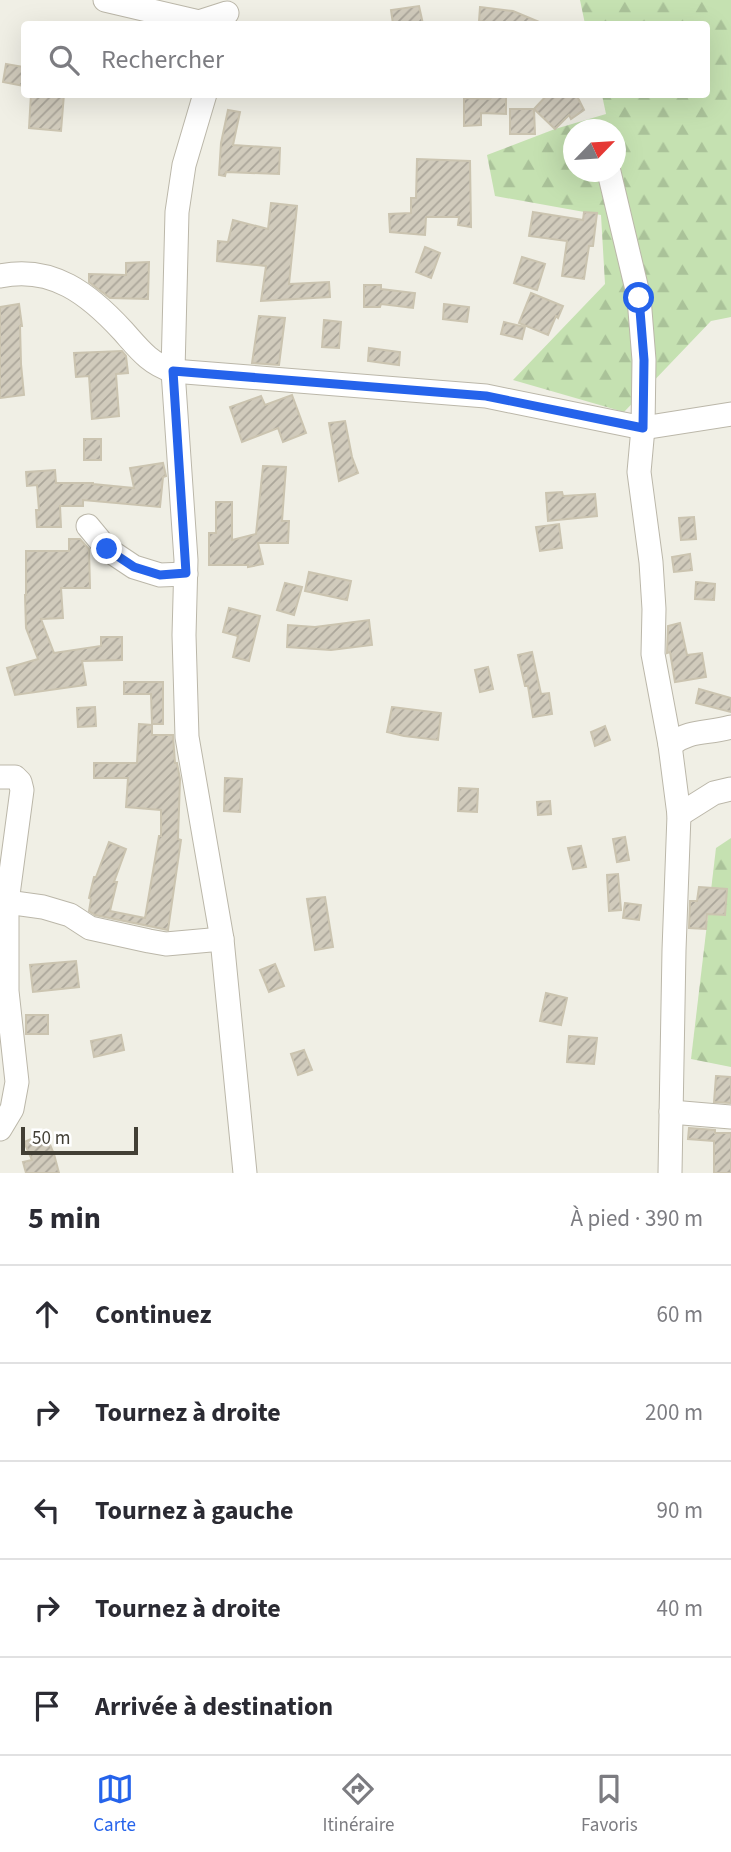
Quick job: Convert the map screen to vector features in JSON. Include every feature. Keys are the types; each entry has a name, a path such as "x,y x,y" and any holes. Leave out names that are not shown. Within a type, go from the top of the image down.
{"street":[{"path":"105,0 192,21"},
{"path":"205,21 227,13"},
{"path":"204,98 184,165 177,212 173,371 186,573 184,635 187,737 222,939 246,1173"},
{"path":"611,182 639,298 644,360 639,472 651,562 653,654 670,745 679,815 670,1173"},
{"path":"0,276 16,273 47,277 69,284 96,305 149,360 173,371 486,396 643,428 731,414"},
{"path":"88,526 107,549 134,567 160,575 186,573"},
{"path":"670,745 686,734 731,727"},
{"path":"0,777 15,777 22,789 7,902 7,991 17,1082 12,1109 0,1129"},
{"path":"679,815 714,793 731,789"},
{"path":"7,902 43,906 70,915 90,928 166,944 222,939"},
{"path":"671,1112 731,1117"}],"green space":[{"path":"580,0 731,0 731,317 711,321 624,412 513,380 605,284 601,215 495,196 487,155 563,127 563,182 626,182 626,119 589,119 606,114 603,98 710,98 710,21 584,21"},
{"path":"731,838 731,1067 691,1059 716,848"}],"building":[{"path":"419,6 422,21 393,21 391,10"},
{"path":"480,7 513,11 537,21 479,21"},
{"path":"6,64 21,66 21,85 3,82"},
{"path":"31,98 64,98 61,131 29,128"},
{"path":"464,98 506,98 506,114 481,113 481,125 464,126"},
{"path":"544,98 578,98 584,110 571,119 569,115 555,129 534,109"},
{"path":"510,109 534,109 535,134 510,134"},
{"path":"228,110 240,112 233,145 280,148 279,174 226,172 225,176 219,175 221,143"},
{"path":"417,159 470,161 471,227 458,225 459,217 426,217 425,235 390,232 389,214 411,213 411,198 416,198"},
{"path":"271,203 297,206 289,284 329,282 330,297 261,301 266,266 217,261 218,241 228,242 233,220 268,229"},
{"path":"533,212 583,220 584,212 597,213 593,246 589,246 584,279 562,276 567,241 529,236"},
{"path":"425,247 440,253 431,278 416,272"},
{"path":"522,257 545,264 537,290 514,283"},
{"path":"149,262 148,299 110,298 89,282 89,274 126,275 126,263"},
{"path":"364,285 381,285 381,289 415,293 413,308 381,304 380,307 364,307"},
{"path":"531,293 563,306 548,335 519,323"},
{"path":"19,304 24,395 0,398 0,307"},
{"path":"444,304 469,307 467,322 443,319"},
{"path":"259,316 285,318 279,365 252,363"},
{"path":"324,320 341,322 339,348 322,347"},
{"path":"504,322 525,327 522,339 501,334"},
{"path":"369,348 400,352 399,365 368,361"},
{"path":"122,351 126,356 128,373 116,374 119,416 92,419 89,376 76,377 74,353"},
{"path":"292,395 306,433 283,442 278,428 242,442 230,407 261,396 265,405"},
{"path":"345,421 358,473 339,481 329,423"},
{"path":"84,439 101,439 101,460 84,460"},
{"path":"163,463 166,476 163,477 160,507 83,500 83,506 60,506 61,527 37,527 37,485 27,486 26,472 55,470 56,483 93,483 134,488 130,468"},
{"path":"263,466 286,467 282,521 289,521 288,543 258,543 263,564 248,567 209,565 209,533 216,533 216,502 232,502 232,540 256,534"},
{"path":"562,492 563,496 595,494 597,516 548,521 546,493"},
{"path":"694,517 696,539 681,540 679,518"},
{"path":"559,524 562,548 540,551 536,527"},
{"path":"69,539 80,539 89,549 90,588 61,588 63,618 41,619 54,653 101,646 101,637 122,637 122,660 82,661 86,685 15,695 7,668 38,659 26,628 26,551 69,551"},
{"path":"690,554 692,570 674,572 672,557"},
{"path":"309,572 351,581 347,600 305,591"},
{"path":"696,582 715,584 714,600 695,599"},
{"path":"285,583 302,587 294,615 277,610"},
{"path":"229,608 260,616 249,661 233,657 238,636 223,632"},
{"path":"369,620 372,645 331,650 287,647 288,625 315,627"},
{"path":"680,623 687,655 702,653 706,677 675,682 670,652 667,653 668,626"},
{"path":"532,652 541,694 549,693 552,714 533,717 528,686 525,686 518,655"},
{"path":"488,667 493,689 480,692 475,670"},
{"path":"124,682 163,682 163,724 152,724 151,694 124,694"},
{"path":"699,689 731,698 731,712 696,703"},
{"path":"95,707 96,726 78,727 77,708"},
{"path":"392,707 441,713 438,740 387,732"},
{"path":"139,724 152,725 152,735 173,735 175,763 180,779 178,839 181,840 168,930 95,915 89,911 94,877 109,842 126,849 114,882 117,882 110,911 145,918 161,836 161,810 126,807 128,778 94,778 94,763 137,763"},
{"path":"605,726 610,740 595,746 591,732"},
{"path":"225,778 242,779 240,812 224,811"},
{"path":"459,788 478,789 477,812 458,811"},
{"path":"550,801 551,814 538,815 537,802"},
{"path":"625,837 629,860 617,862 613,839"},
{"path":"581,846 586,867 573,869 568,848"},
{"path":"618,874 621,910 609,911 607,875"},
{"path":"699,887 727,889 725,915 707,914 706,929 689,928 690,901 697,901"},
{"path":"325,897 333,947 315,950 307,899"},
{"path":"625,903 641,905 639,920 623,918"},
{"path":"76,961 79,987 33,992 30,965"},
{"path":"275,964 284,986 269,992 260,970"},
{"path":"546,993 567,998 561,1025 540,1021"},
{"path":"26,1015 48,1015 48,1034 26,1034"},
{"path":"121,1035 124,1050 94,1057 91,1041"},
{"path":"569,1036 597,1038 594,1064 567,1062"},
{"path":"304,1050 312,1070 298,1075 291,1054"},
{"path":"716,1076 731,1077 731,1103 714,1102"},
{"path":"689,1128 731,1133 731,1173 714,1173 714,1141 688,1139"},
{"path":"45,1133 59,1173 26,1173 23,1162 32,1160 24,1142"}],"route":[{"path":"107,549 134,567 160,575 186,573 173,371 486,396 643,428 644,360 639,298"}]}
